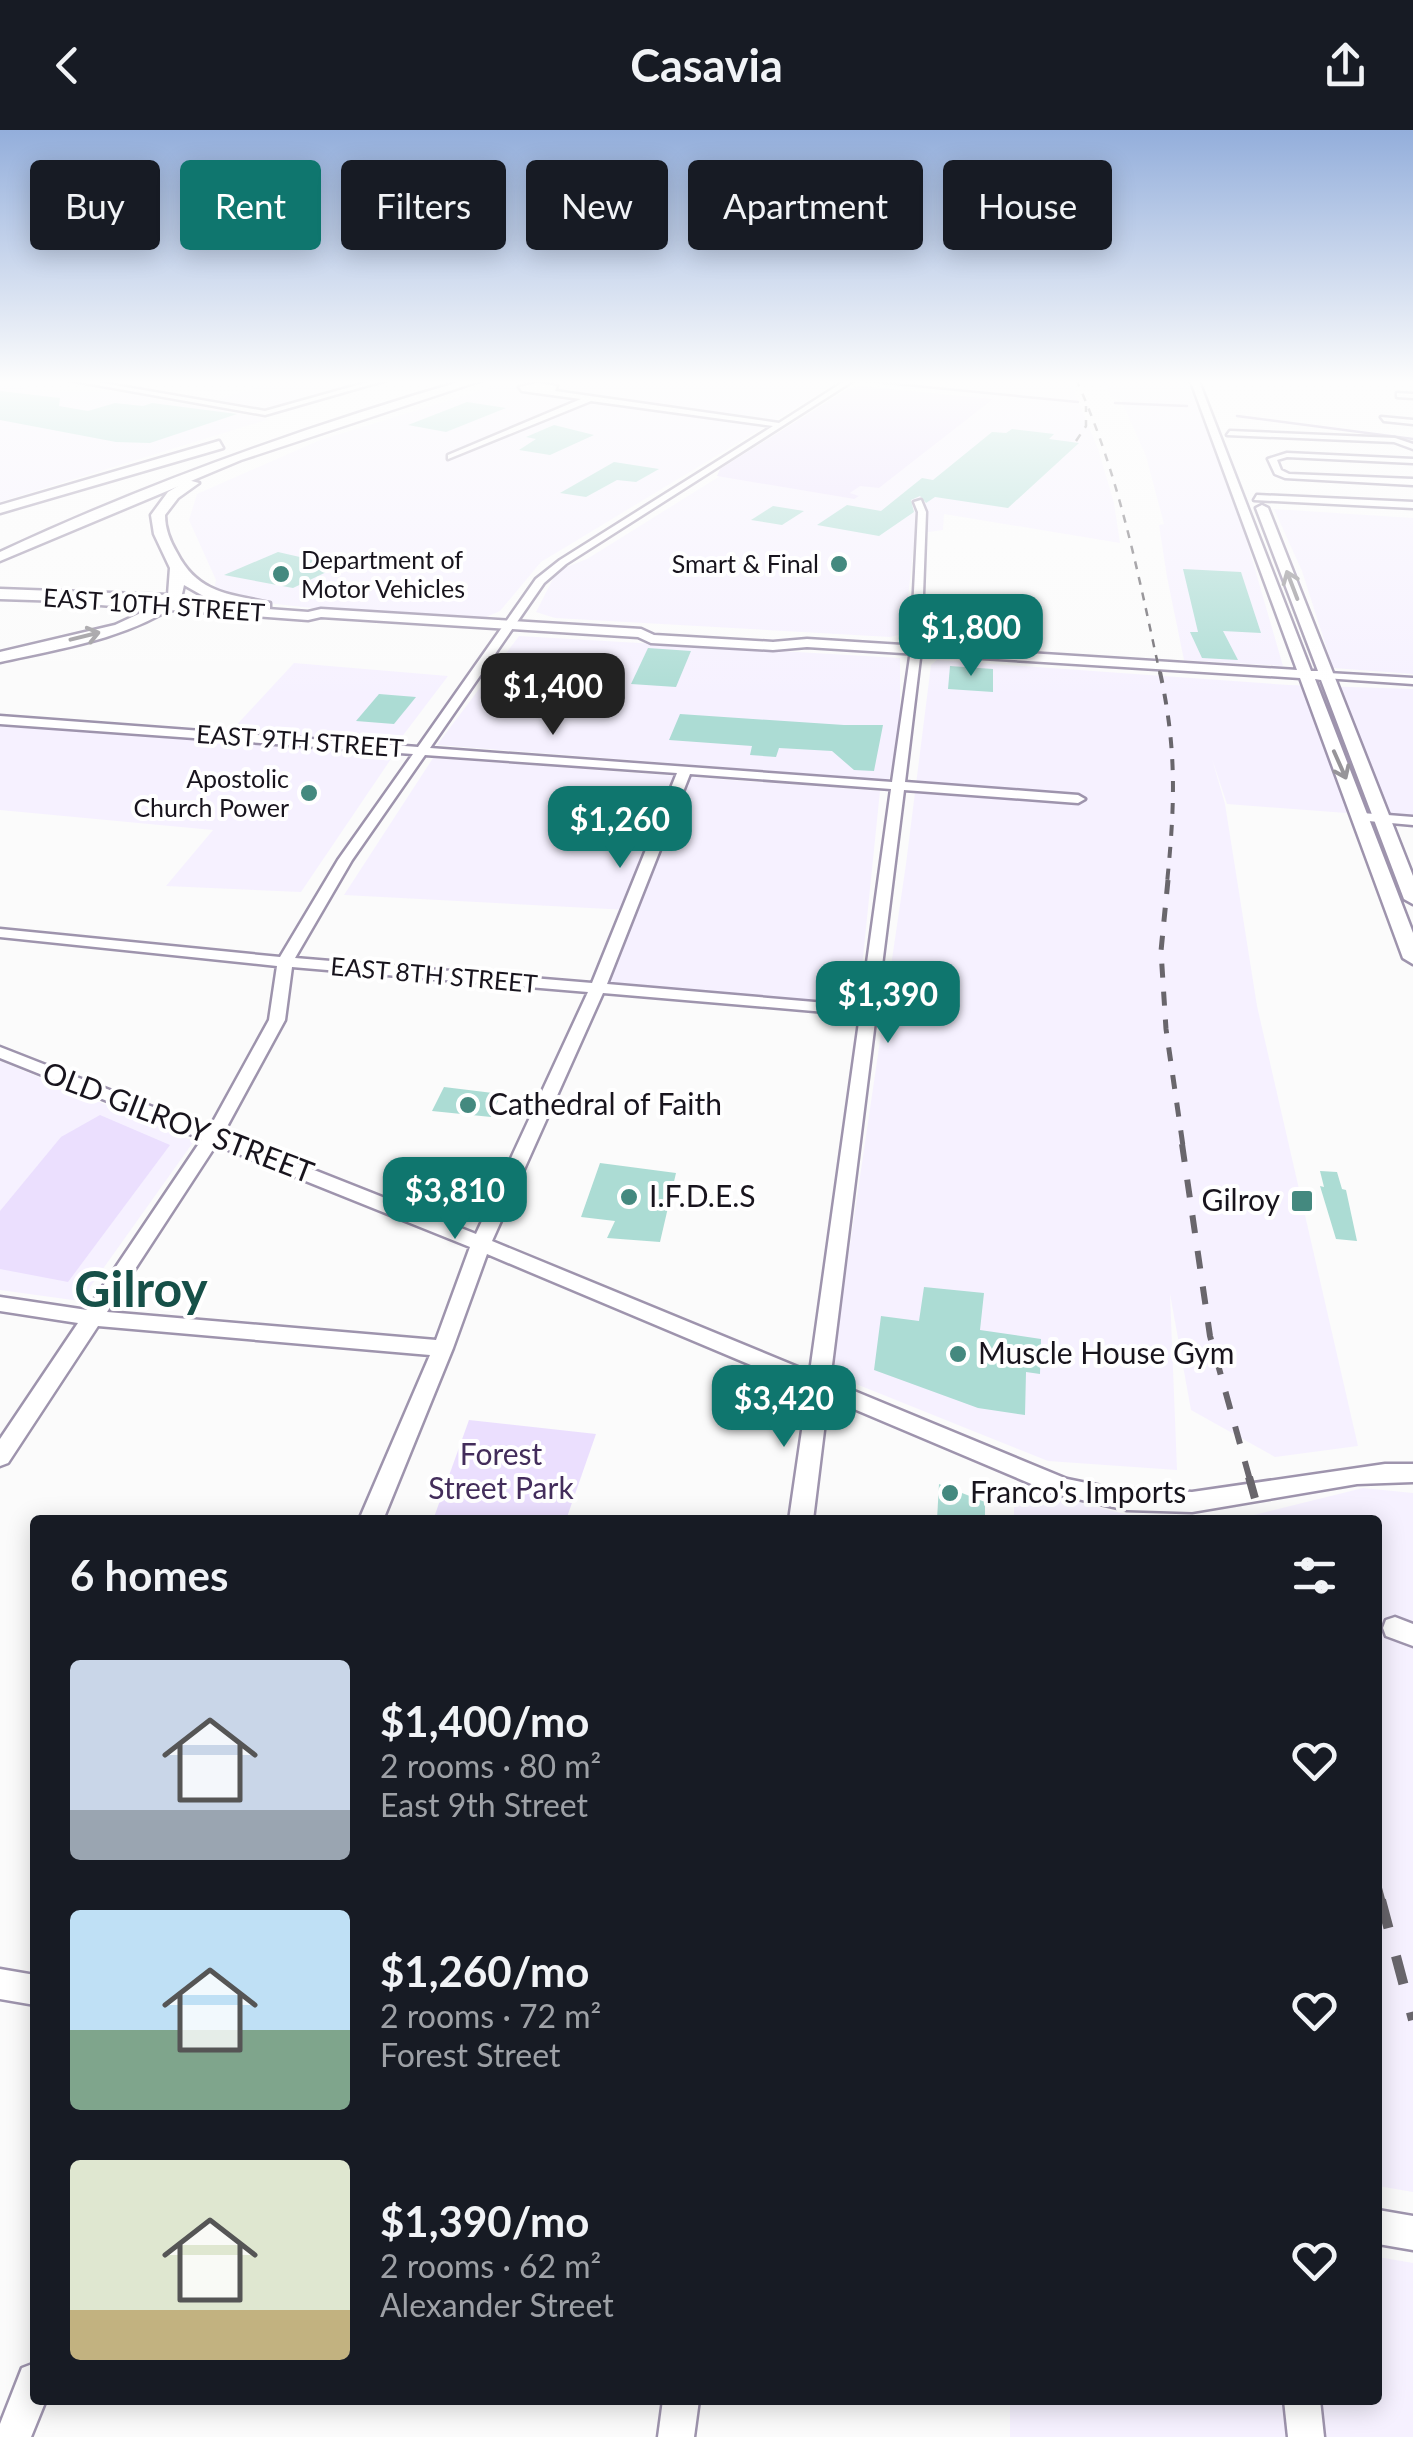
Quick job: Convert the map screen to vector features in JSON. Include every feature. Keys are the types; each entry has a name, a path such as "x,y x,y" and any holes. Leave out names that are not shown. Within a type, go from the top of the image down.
{"highway":[{"path":"0,508 75,487"},
{"path":"62,507 115,487"},
{"path":"0,560 91,515 162,487"},
{"path":"0,657 120,627 171,604 180,586 157,520 173,495 188,487"},
{"path":"177,569 203,593 265,606"},
{"path":"0,595 34,604 45,614"},
{"name":"EAST 10TH STREET","path":"0,595 171,604"},
{"path":"0,644 30,633"}],"main road":[{"path":"1234,487 1413,958"},
{"path":"1252,487 1413,900"},
{"name":"EAST 10TH STREET","path":"171,604 308,616 322,613 641,633 666,640 773,646 807,643 1328,676"},
{"name":"EAST 10TH STREET","path":"171,604 265,606 322,613"}],"street":[{"path":"0,1457 214,1135 277,1020 285,962 344,860 419,750 540,581 555,567 683,487"},
{"path":"1257,498 1413,505"},
{"path":"801,1515 916,650 922,512 918,502"},
{"path":"1328,676 1413,682"},
{"name":"EAST 9TH STREET","path":"0,720 1078,799"},
{"path":"374,1515 481,1244 597,989 684,770"},
{"path":"1362,817 1413,821"},
{"name":"EAST 8TH STREET","path":"0,934 869,1011"},
{"name":"OLD GILROY STREET","path":"0,1052 481,1244 1063,1487 1159,1512 1199,1511 1350,1474 1413,1474"},
{"path":"0,1304 92,1318 443,1348"},
{"path":"0,1984 30,1989"},
{"path":"1382,2228 1413,2233"},
{"path":"13,2437 30,2394"},
{"path":"676,2437 680,2405"},
{"path":"1303,2405 1306,2437"}],"shaded area":[{"path":"0,487 50,487 0,502"},
{"path":"214,487 665,487 541,562 500,611 484,618 321,609 232,599 214,590 216,580 189,520 197,494"},
{"path":"703,487 782,487 854,499 849,494 858,487 1109,487 1120,543 944,514 943,530 915,534 904,634 890,637 555,618 536,612 557,571 587,559"},
{"path":"1154,487 1229,487 1283,666 1184,660 1159,525 1164,524"},
{"path":"1274,509 1413,518 1413,674 1333,668 1302,571"},
{"path":"519,636 900,658 900,727 889,780 437,745"},
{"path":"937,660 1289,685 1413,689 1413,818 1227,804 1212,759 1225,804 1257,1006 1358,1446 1275,1457 1191,1410 1170,1294 1177,1470 1048,1461 831,1374 906,864 931,665"},
{"path":"294,663 448,676 398,742 231,731"},
{"path":"0,724 395,753 301,892 166,886 213,830 0,810"},
{"path":"433,758 880,791 858,1006 604,986 628,910 344,895"},
{"path":"0,1061 194,1141 80,1301 0,1290"},
{"path":"1014,1486 1128,1515 1014,1515"},
{"path":"1363,1488 1413,1493 1413,2192 1382,2187 1382,1515 1254,1515"},
{"path":"1382,2258 1413,2263 1413,2437 1010,2437 1010,2405 1382,2405"}],"green space":[{"path":"780,487 859,487 850,493 859,496 854,499"},
{"path":"100,1115 170,1145 68,1282 0,1269 0,1211 61,1137"},
{"name":"Forest Street Park","path":"469,1420 596,1434 568,1515 435,1515"}],"building":[{"path":"571,487 605,487 586,497 560,493"},
{"path":"911,487 1031,487 1008,508 935,497 926,503 920,496 911,500 914,512 879,536 817,525 847,505 881,511"},
{"path":"773,506 804,511 782,525 751,520"},
{"name":"Department of Motor Vehicles","path":"278,552 339,566 293,588 224,575"},
{"path":"1183,569 1241,572 1261,633 1223,631 1238,660 1202,658 1190,632 1198,632"},
{"path":"648,648 691,651 676,687 631,684"},
{"path":"950,666 993,669 993,692 948,689"},
{"path":"379,694 416,697 394,724 356,721"},
{"path":"680,714 883,725 874,771 854,770 832,751 779,748 776,757 750,755 752,746 669,740"},
{"name":"Cathedral of Faith","path":"444,1087 501,1094 491,1117 432,1111"},
{"name":"I.F.D.E.S","path":"600,1163 676,1173 660,1242 607,1238 615,1221 581,1217"},
{"path":"1320,1171 1337,1172 1342,1189 1346,1190 1357,1241 1336,1239 1320,1186 1324,1187"},
{"name":"Muscle House Gym","path":"924,1287 984,1293 980,1330 1041,1339 1040,1374 1026,1372 1025,1415 978,1408 874,1370 881,1316 919,1321"},
{"name":"Franco's Imports","path":"939,1484 985,1502 985,1515 937,1515"}],"railway":[{"path":"1116,487 1160,674"},
{"path":"1160,672 1173,777 1167,883"},
{"path":"1168,880 1161,951 1166,1029 1183,1146"},
{"path":"1182,1144 1210,1336 1250,1480"},
{"path":"1249,1477 1260,1515"},
{"path":"1382,1904 1413,2020"}],"place":[{"name":"Smart & Final","path":"839,564"},
{"name":"Department of Motor Vehicles","path":"281,574"},
{"name":"Apostolic Church Power","path":"309,793"},
{"name":"Cathedral of Faith","path":"468,1105"},
{"name":"I.F.D.E.S","path":"629,1197"},
{"name":"Gilroy","path":"1302,1201"},
{"name":"Muscle House Gym","path":"958,1354"},
{"name":"Franco's Imports","path":"950,1493"}],"district":[{"name":"Gilroy","path":"141,1289"}]}
